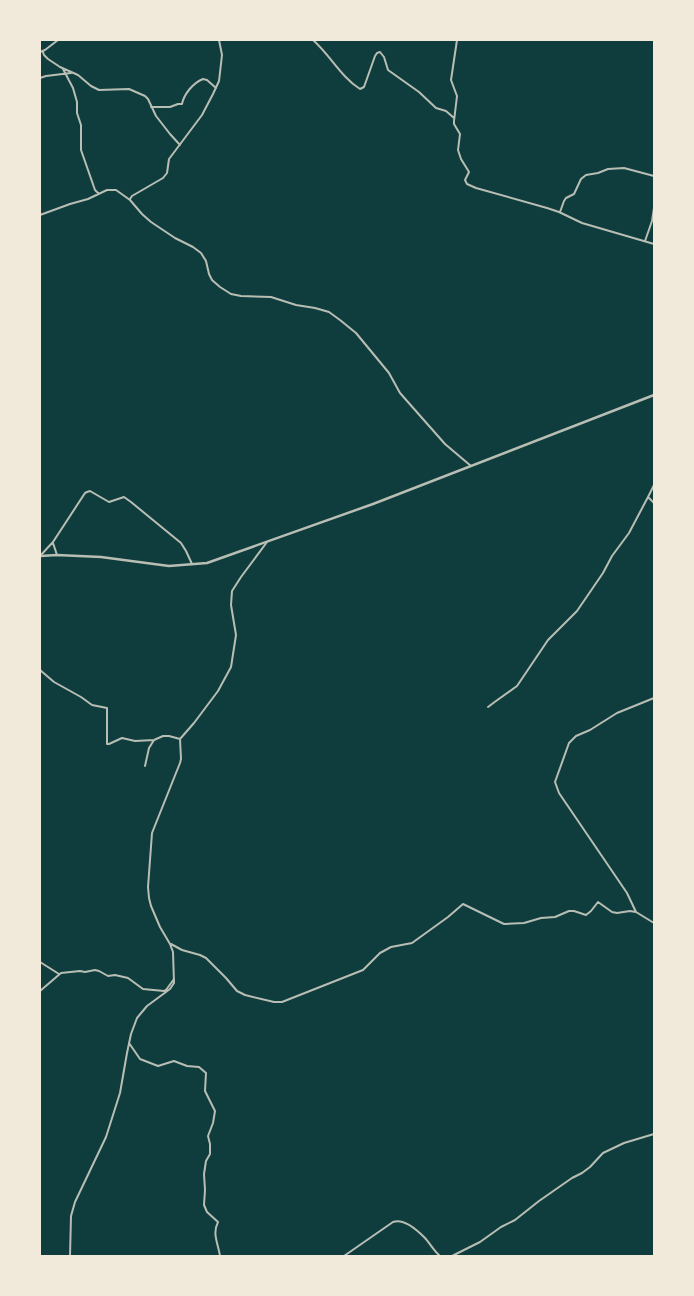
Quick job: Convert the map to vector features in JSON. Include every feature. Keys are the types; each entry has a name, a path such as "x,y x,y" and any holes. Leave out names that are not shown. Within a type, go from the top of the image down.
{"street":[{"path":"58,40 41,52 71,73"},
{"path":"130,200 132,196 163,178 167,173 169,159 200,118 218,81 222,55 218,40"},
{"path":"314,40 360,89 364,87 377,52 380,52 384,57 388,70 419,92 436,108 446,111 454,118"},
{"path":"457,40 451,80 457,96 454,124 460,134 458,150 469,172 465,180 467,184 559,212 582,223 654,244"},
{"path":"63,68 73,88 81,125 82,154 95,190 99,194"},
{"path":"40,78 71,73 78,75 99,90 129,89 148,99 151,107 180,145"},
{"path":"151,107 170,107 182,104 188,92 196,83 203,79 216,88"},
{"path":"559,212 564,201 574,194 581,179 586,174 598,173 608,169 624,168 654,176"},
{"path":"40,215 70,204 88,200 110,189 116,190 130,200 151,222 202,253 212,280 231,294 277,298 296,305 329,312 352,330 365,344 389,373 400,393 438,437 471,466"},
{"path":"645,241 654,208"},
{"path":"40,556 116,558 169,566 207,563 373,504 654,395"},
{"path":"488,707 518,686 548,640 576,611 629,533 654,485"},
{"path":"40,556 53,542 85,493 90,492 107,501 124,497 181,543 192,564"},
{"path":"648,496 654,503"},
{"path":"53,542 58,555"},
{"path":"70,1256 72,1211 106,1138 120,1093 125,1060 133,1029 146,1006 173,985 170,944 160,927 148,893 152,833 180,763 180,739 218,691 231,667 236,635 231,595 237,582 267,542"},
{"path":"40,670 54,682 82,697 92,705 108,708 107,744 122,738 133,741 154,740 166,736 180,739"},
{"path":"636,912 627,893 560,793 555,782 572,739 626,709 654,698"},
{"path":"145,766 149,748 154,740"},
{"path":"170,944 206,958 233,988 241,993 274,1002 282,1002 363,970 380,953 412,943 463,904 504,924 524,923 541,918 555,917 569,910 586,915 589,914 598,902 601,902 609,911 614,913 636,912 654,922"},
{"path":"40,962 59,974"},
{"path":"40,991 59,974 95,970 108,976 115,975 128,978 142,989 164,991 174,979"},
{"path":"129,1043 140,1059 152,1064 158,1066 174,1061 187,1066 199,1067 206,1073 205,1091 215,1111 208,1136 210,1154 204,1168 204,1205 207,1212 218,1222 214,1232 220,1256"},
{"path":"452,1256 480,1242 514,1220 590,1167 604,1153 624,1143 654,1134"},
{"path":"344,1256 398,1221 406,1224 425,1238 440,1256"},
{"path":"416,1256 430,1256"}]}
